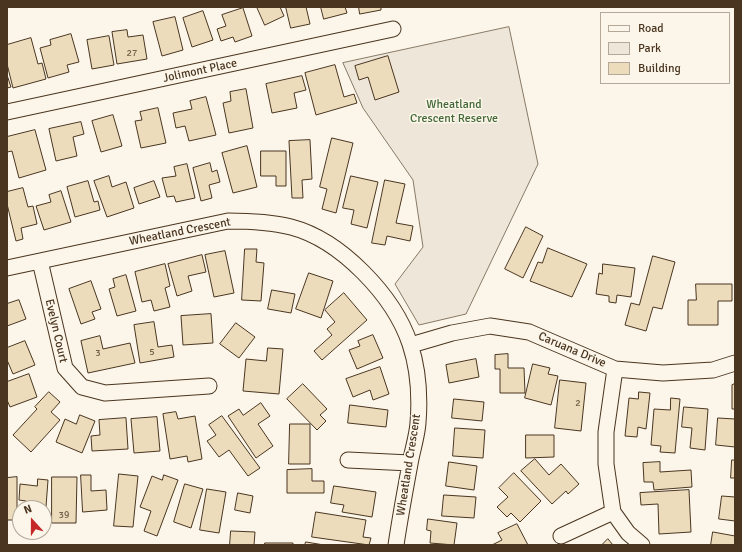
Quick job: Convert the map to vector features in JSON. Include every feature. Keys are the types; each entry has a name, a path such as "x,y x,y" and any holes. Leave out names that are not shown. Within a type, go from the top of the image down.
{"street":[{"name":"Jolimont Place","path":"7,112 393,29"},
{"name":"Wheatland Crescent","path":"7,268 228,221 253,222 292,227 331,246 354,264 373,282 390,305 411,345 417,383 418,423 396,545"},
{"name":"Evelyn Court","path":"40,261 65,368 82,387 105,393 209,386"},
{"name":"Caruana Drive","path":"411,345 452,333 490,326 529,332 615,369 663,373 712,370 735,364"},
{"path":"615,369 606,432 606,464 612,512 628,533 642,545"},
{"path":"348,460 410,463"},
{"path":"561,536 612,512"}],"green space":[{"name":"Wheatland Crescent Reserve","path":"509,27 538,164 466,314 419,325 395,284 423,247 413,180 363,108 343,63"}],"building":[{"path":"257,7 280,7 284,16 265,25"},
{"path":"286,7 306,7 310,24 291,28"},
{"path":"321,7 345,7 347,13 324,19"},
{"path":"359,7 381,7 381,10 360,14"},
{"path":"243,8 252,36 235,42 233,37 221,41 217,29 226,26 222,15"},
{"path":"203,11 213,40 192,47 183,18"},
{"path":"175,17 183,50 162,56 153,22"},
{"path":"127,30 128,37 143,35 147,59 117,64 112,32"},
{"path":"71,34 79,62 67,65 69,72 48,78 40,48 51,45 50,40"},
{"path":"109,36 114,65 92,69 87,40"},
{"path":"31,38 38,64 42,63 46,79 13,88 7,64 7,45"},
{"path":"388,56 399,92 375,100 368,77 359,80 355,66"},
{"path":"335,65 344,97 354,94 357,103 316,115 305,73"},
{"path":"7,75 11,87 7,88"},
{"path":"302,76 306,90 294,93 297,108 272,113 266,84"},
{"path":"246,89 253,128 229,133 223,103 231,101 230,92"},
{"path":"206,97 216,135 189,141 185,126 176,128 173,113 192,109 190,101"},
{"path":"158,108 166,143 141,148 135,121 142,120 140,112"},
{"path":"113,115 122,146 101,152 92,121"},
{"path":"81,122 84,134 73,137 77,156 56,161 49,129"},
{"path":"35,130 46,170 19,178 12,151 7,152 7,137"},
{"path":"332,138 353,143 336,213 322,209 327,189 320,187"},
{"path":"310,140 312,179 302,180 303,198 292,198 289,141"},
{"path":"247,146 257,187 233,193 222,153"},
{"path":"261,151 286,151 286,186 276,186 276,176 261,176"},
{"path":"210,163 212,172 217,170 220,182 209,185 212,198 201,201 193,168"},
{"path":"187,164 195,198 176,202 174,196 167,197 162,178 176,176 174,167"},
{"path":"109,176 112,187 126,182 134,208 107,217 94,181"},
{"path":"351,176 378,182 367,228 351,224 354,210 343,208"},
{"path":"385,180 405,184 396,223 413,226 410,241 387,236 385,245 372,243"},
{"path":"88,181 94,202 98,201 100,210 75,217 67,187"},
{"path":"154,181 160,197 139,204 134,188"},
{"path":"23,188 28,207 33,206 37,224 21,228 23,239 16,241 7,204 7,192"},
{"path":"61,191 71,222 44,230 36,206 51,202 49,195"},
{"path":"526,227 543,236 523,278 505,269"},
{"path":"548,248 587,264 572,297 530,281 538,262 542,263"},
{"path":"245,249 257,249 256,262 264,263 261,301 242,300"},
{"path":"225,251 234,293 214,297 205,255"},
{"path":"202,255 206,272 188,276 192,291 177,296 168,264"},
{"path":"653,256 675,262 662,309 653,307 646,331 625,325 631,303 639,305"},
{"path":"165,264 170,286 165,288 170,307 154,311 151,300 142,302 135,272"},
{"path":"603,264 635,268 631,297 617,295 616,303 609,302 609,296 596,294 599,273 602,274"},
{"path":"309,273 333,281 321,318 296,309"},
{"path":"126,275 136,311 117,316 109,289 115,287 113,279"},
{"path":"91,281 101,309 92,312 95,319 81,324 69,289"},
{"path":"696,284 732,284 732,301 718,301 718,325 688,325 688,300 696,300"},
{"path":"272,290 295,294 291,313 268,309"},
{"path":"344,293 367,320 322,360 314,351 332,335 327,329 335,322 325,310"},
{"path":"19,300 26,319 7,326 7,304"},
{"path":"211,314 213,343 183,345 181,316"},
{"path":"154,322 158,347 172,345 174,357 140,363 134,325"},
{"path":"236,323 255,337 239,358 220,344"},
{"path":"373,335 383,358 357,369 349,350 360,346 358,341"},
{"path":"100,336 103,349 130,343 135,363 88,373 81,341"},
{"path":"25,341 35,365 13,374 7,360 7,348"},
{"path":"268,348 283,349 279,394 243,391 246,359 266,361"},
{"path":"508,354 508,368 524,368 525,393 500,393 500,369 495,369 495,355"},
{"path":"476,359 479,377 449,383 446,365"},
{"path":"533,364 550,368 548,374 558,376 551,405 525,398"},
{"path":"380,367 389,394 373,400 370,390 353,397 346,379"},
{"path":"29,374 37,397 10,407 7,400 7,382"},
{"path":"560,380 586,383 581,431 555,428"},
{"path":"303,384 327,409 320,415 326,421 317,430 287,399"},
{"path":"735,384 735,409 732,409 732,385"},
{"path":"49,392 60,402 51,412 60,420 31,452 13,435 37,409 35,407"},
{"path":"639,392 650,393 646,429 638,427 637,437 625,436 629,398 638,399"},
{"path":"671,398 680,399 675,453 660,452 661,446 651,445 654,409 670,410"},
{"path":"454,399 484,402 482,421 452,418"},
{"path":"261,403 270,416 258,424 273,446 256,458 228,416 239,409 243,415"},
{"path":"350,405 388,410 386,427 348,423"},
{"path":"684,407 708,409 705,450 690,448 692,428 682,427"},
{"path":"176,412 178,419 195,416 202,459 188,462 187,456 170,459 163,414"},
{"path":"80,415 95,421 82,453 56,442 65,419 76,424"},
{"path":"222,416 260,468 248,476 229,450 219,457 207,441 216,435 209,425"},
{"path":"157,417 160,451 134,453 131,419"},
{"path":"126,418 128,449 92,451 91,436 100,435 99,420"},
{"path":"718,418 735,419 735,447 716,445"},
{"path":"290,424 310,424 310,464 289,464"},
{"path":"455,428 485,430 483,458 453,456"},
{"path":"526,435 554,435 554,457 526,458"},
{"path":"535,459 549,475 561,464 579,484 568,494 566,491 552,504 521,471"},
{"path":"732,460 735,460 735,478 731,478"},
{"path":"449,462 477,466 474,490 446,486"},
{"path":"660,462 660,472 691,470 692,487 654,490 653,482 644,482 643,463"},
{"path":"312,469 312,481 324,481 324,493 287,493 287,470"},
{"path":"514,473 541,501 520,522 511,513 507,517 497,507 508,497 499,488"},
{"path":"119,474 138,476 133,527 114,526"},
{"path":"81,475 91,475 91,491 106,490 107,510 83,512"},
{"path":"164,475 178,480 157,536 144,531 151,511 140,507 152,476 162,480"},
{"path":"17,477 17,500 12,500 12,520 7,520 7,478"},
{"path":"52,477 77,477 76,523 52,523"},
{"path":"38,479 48,480 46,500 19,500 20,484 37,486"},
{"path":"185,484 203,489 191,528 174,522"},
{"path":"334,486 376,492 372,517 342,512 344,505 331,503"},
{"path":"207,489 226,492 219,533 200,530"},
{"path":"689,490 691,532 659,534 658,504 641,505 640,493"},
{"path":"238,493 253,496 250,513 235,510"},
{"path":"444,495 476,497 474,518 442,516"},
{"path":"722,496 735,497 735,521 719,519"},
{"path":"316,512 366,520 363,537 371,538 369,545 312,537"},
{"path":"428,519 457,523 454,545 430,543 431,531 427,530"},
{"path":"517,524 528,545 492,545 502,540 498,533"},
{"path":"231,531 255,532 254,545 230,545"},
{"path":"713,532 735,536 735,545 711,545"},
{"path":"608,539 613,545 602,545"},
{"path":"306,542 324,545 305,545"},
{"path":"265,543 293,543 293,545 265,545"}]}
